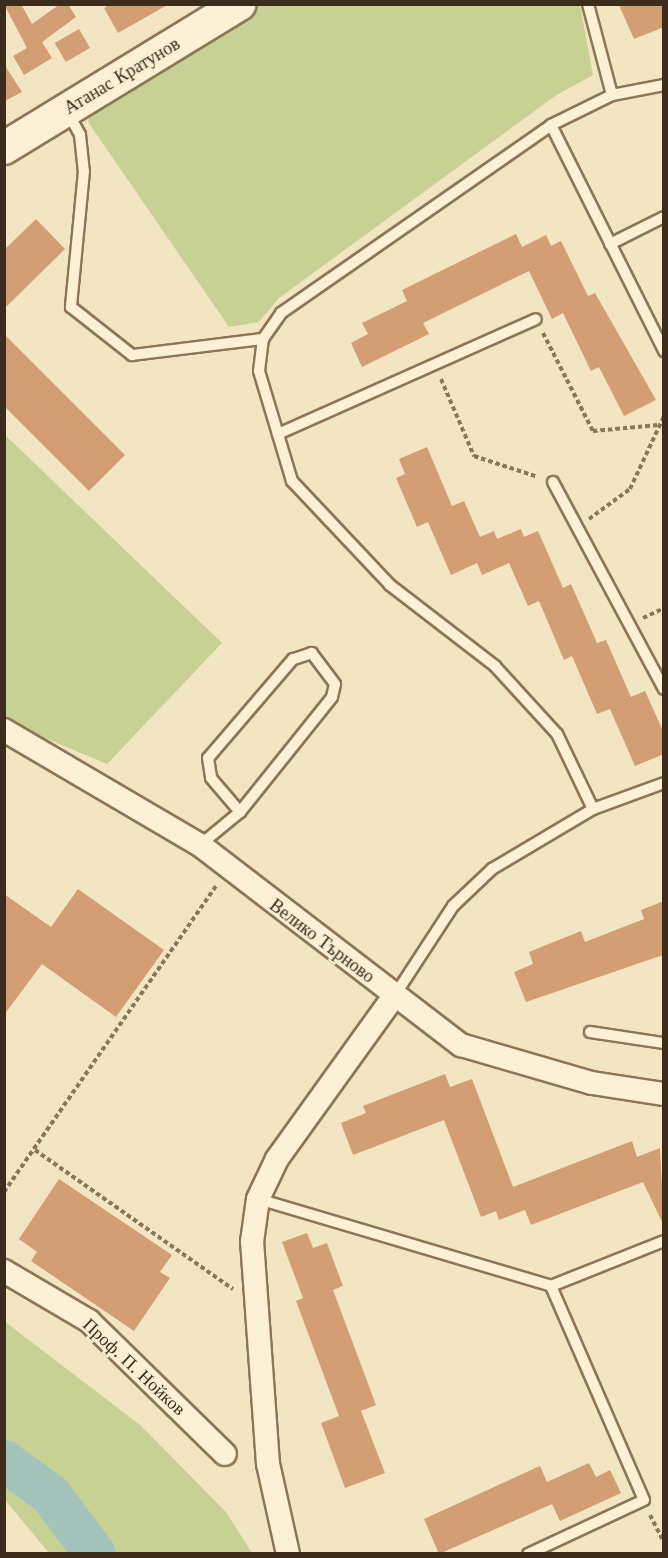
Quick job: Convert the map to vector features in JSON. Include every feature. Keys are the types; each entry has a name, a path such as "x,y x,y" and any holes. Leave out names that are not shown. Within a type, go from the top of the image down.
{"main road":[{"name":"Атанас Кратунов","path":"4,148 224,8"}],"street":[{"name":"Велико Търново","path":"4,730 200,845 227,869 461,1045 592,1083 663,1094"},
{"path":"288,1554 268,1464 252,1242 258,1199 277,1159 395,995"},
{"name":"Проф. П. Нойков","path":"4,1270 89,1321 225,1454"}],"lane":[{"path":"588,4 612,95"},
{"path":"593,809 557,734 495,666 390,585 332,529 292,481 259,371 263,339 281,313 551,125 612,95 663,86"},
{"path":"67,110 80,135 84,171 71,307 132,355 263,339"},
{"path":"551,125 663,351"},
{"path":"610,244 663,217"},
{"path":"278,434 536,319"},
{"path":"553,482 663,689"},
{"path":"200,845 240,812 332,697 335,684 312,653 293,659 208,758 211,778 240,812"},
{"path":"395,995 453,906 492,870 593,809 663,783"},
{"path":"590,1032 663,1043"},
{"path":"258,1199 551,1286 663,1241"},
{"path":"528,1554 644,1500 551,1286"}],"path":[{"path":"536,319 593,431 659,425"},
{"path":"435,364 474,456 553,482"},
{"path":"577,527 630,489 663,416"},
{"path":"4,1192 227,869"},
{"path":"35,1150 256,1305"},
{"path":"644,1500 663,1543"}],"green space":[{"path":"256,5 580,5 593,75 555,96 279,298 259,322 229,327 88,122 94,101"},
{"path":"4,434 222,643 107,764 5,721"},
{"path":"4,1321 140,1425 226,1512 252,1553 49,1553 5,1500"}],"building":[{"path":"4,4 21,4 32,24 60,4 68,4 76,17 42,42 52,58 24,75 13,56 27,48"},
{"path":"110,4 169,4 118,33 104,8"},
{"path":"619,5 664,5 664,27 634,39"},
{"path":"79,29 90,48 66,62 55,43"},
{"path":"4,64 22,92 5,101 4,100"},
{"path":"36,219 65,249 4,309 4,250"},
{"path":"516,234 522,247 546,235 551,246 561,241 588,296 595,293 656,400 624,416 599,367 591,371 563,313 552,319 529,271 423,323 429,334 362,367 351,343 368,334 362,323 407,301 402,290"},
{"path":"4,334 125,455 89,491 4,406"},
{"path":"427,447 452,506 464,501 480,537 494,531 497,539 521,529 524,537 538,531 563,588 571,584 597,643 606,640 631,697 645,691 664,733 664,754 635,766 610,709 597,714 572,656 564,660 539,601 528,606 509,563 482,575 477,563 451,575 428,522 417,527 396,478 405,474 399,459"},
{"path":"78,889 164,950 116,1017 42,964 4,1015 4,894 51,927"},
{"path":"664,901 663,955 526,1002 514,972 533,964 529,952 581,931 585,942 644,919 641,910"},
{"path":"445,1074 450,1087 472,1079 513,1187 632,1141 637,1157 660,1148 664,1226 643,1182 531,1225 525,1210 499,1220 496,1211 481,1217 444,1120 353,1155 341,1123 366,1113 363,1106"},
{"path":"59,1179 172,1255 160,1272 170,1278 134,1331 31,1261 37,1252 19,1239"},
{"path":"307,1233 313,1248 327,1243 343,1286 333,1290 376,1405 361,1411 385,1473 345,1488 321,1423 339,1416 296,1301 303,1298 282,1242"},
{"path":"589,1463 596,1477 610,1470 621,1493 560,1521 552,1504 439,1554 424,1519 540,1466 547,1482"}],"waterway":[{"path":"4,1461 50,1494 95,1554"}]}
